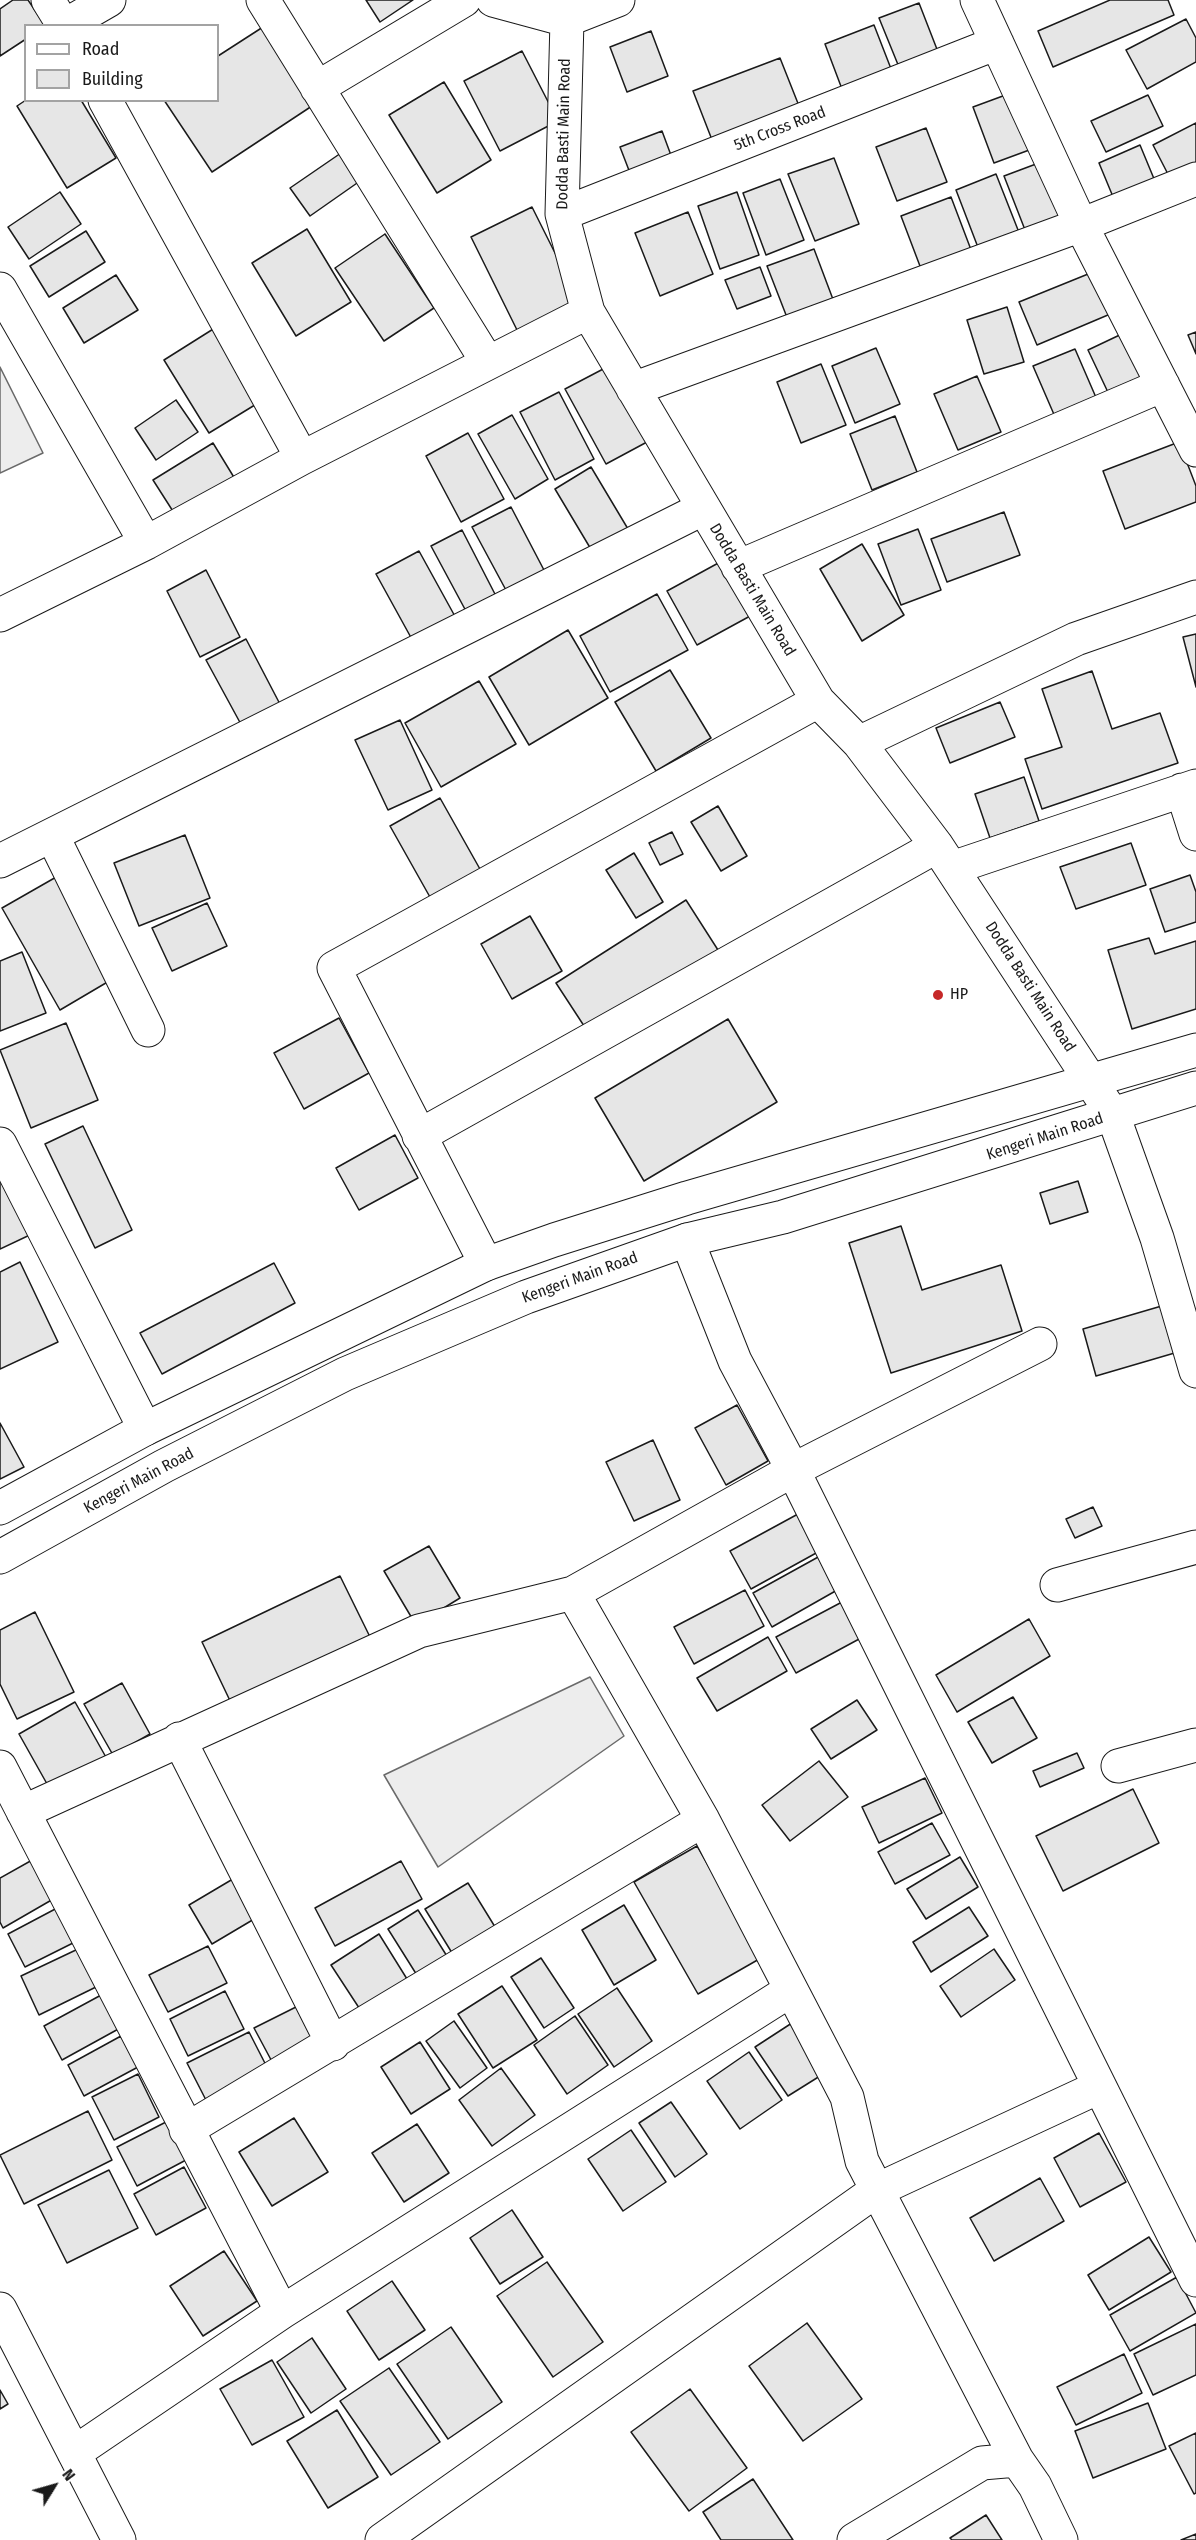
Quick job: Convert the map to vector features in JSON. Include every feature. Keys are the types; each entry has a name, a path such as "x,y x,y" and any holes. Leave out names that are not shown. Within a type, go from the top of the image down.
{"street":[{"path":"48,0 63,24"},
{"path":"67,24 109,0"},
{"path":"263,0 488,363"},
{"path":"317,88 464,0"},
{"path":"493,0 565,10 618,0"},
{"path":"977,0 1081,225 1196,450"},
{"name":"Dodda Basti Main Road","path":"565,10 562,214 588,312 818,701 859,743 945,857 1113,1115 1157,1238 1196,1371"},
{"name":"5th Cross Road","path":"562,214 998,44"},
{"path":"106,102 302,458"},
{"path":"633,389 1081,225 1196,179"},
{"path":"0,289 146,543"},
{"path":"0,615 146,543 302,458 588,312"},
{"path":"738,567 1163,385"},
{"path":"0,861 704,508"},
{"path":"859,743 1076,639 1196,597"},
{"path":"486,1264 334,968 818,701"},
{"path":"419,1136 945,857 1189,788 1196,834"},
{"path":"52,835 148,1030"},
{"path":"0,1508 145,1429 486,1264 554,1239 687,1198 1089,1079 1196,1050"},
{"name":"Kengeri Main Road","path":"0,1557 164,1466 345,1374 526,1297 687,1240 783,1218 1196,1088"},
{"path":"0,1144 145,1429"},
{"path":"687,1240 735,1361 793,1470 1196,2280"},
{"path":"23,1812 419,1631 573,1593 793,1470 1040,1344"},
{"path":"1058,1585 1196,1547"},
{"path":"573,1593 703,1820 847,2097 862,2161 1017,2460 1035,2486 1060,2540"},
{"path":"179,1739 333,2044"},
{"path":"1118,1766 1196,1745"},
{"path":"0,1767 282,2312"},
{"path":"186,2130 333,2044 703,1820"},
{"path":"74,2453 282,2312 791,1990"},
{"path":"382,2540 877,2190 1099,2087"},
{"path":"0,2309 119,2540"},
{"path":"854,2540 982,2463 1017,2460"}],"shaded area":[{"path":"0,367 43,453 0,473"},
{"path":"590,1677 624,1736 438,1867 384,1775"}],"building":[{"path":"13,0 28,0 44,24 24,24 24,40 0,56 0,9"},
{"path":"366,0 413,0 380,22"},
{"path":"1110,0 1168,0 1174,15 1053,67 1038,31"},
{"path":"919,3 940,57 901,72 879,18"},
{"path":"1186,19 1196,38 1196,62 1147,89 1126,50"},
{"path":"874,25 895,79 845,97 825,44"},
{"path":"263,27 315,104 212,172 165,102 219,102 219,55"},
{"path":"651,31 668,76 627,92 610,47"},
{"path":"522,51 558,121 500,151 464,81"},
{"path":"780,58 801,111 714,145 693,91"},
{"path":"444,82 491,160 437,193 389,115"},
{"path":"1011,93 1032,149 994,163 973,107"},
{"path":"1148,95 1163,126 1106,152 1091,121"},
{"path":"24,101 82,102 116,158 67,188 17,106"},
{"path":"1196,123 1196,170 1172,182 1153,145"},
{"path":"926,128 947,182 897,201 876,147"},
{"path":"662,131 672,158 630,173 620,147"},
{"path":"1140,145 1157,186 1116,204 1099,163"},
{"path":"341,153 360,181 310,216 290,188"},
{"path":"834,158 859,224 815,241 788,174"},
{"path":"1044,161 1067,220 1027,235 1004,176"},
{"path":"996,174 1020,235 979,250 956,190"},
{"path":"780,179 804,240 766,255 743,193"},
{"path":"60,192 81,224 29,259 8,227"},
{"path":"737,192 759,255 720,269 698,206"},
{"path":"951,197 973,255 923,274 901,216"},
{"path":"532,207 579,301 518,332 471,237"},
{"path":"688,212 713,274 660,296 635,233"},
{"path":"307,229 351,302 296,336 252,263"},
{"path":"86,231 105,262 49,297 30,266"},
{"path":"385,234 434,308 384,341 335,268"},
{"path":"814,249 834,302 788,320 767,266"},
{"path":"760,267 771,296 737,309 725,280"},
{"path":"1098,270 1115,312 1037,345 1019,302"},
{"path":"116,275 138,310 84,343 63,308"},
{"path":"1007,307 1024,362 984,374 967,320"},
{"path":"218,326 263,400 209,433 164,360"},
{"path":"1126,332 1152,387 1114,405 1088,350"},
{"path":"1196,332 1196,354 1188,335"},
{"path":"876,348 900,404 855,423 832,366"},
{"path":"1075,349 1101,409 1059,426 1033,366"},
{"path":"821,364 846,425 801,443 777,382"},
{"path":"607,367 647,442 606,464 565,389"},
{"path":"977,376 1001,432 958,450 934,394"},
{"path":"559,392 594,459 555,480 520,412"},
{"path":"176,400 198,432 156,460 135,428"},
{"path":"512,415 548,479 515,499 478,434"},
{"path":"895,416 917,472 872,490 850,434"},
{"path":"468,433 504,499 461,522 426,456"},
{"path":"1179,442 1196,486 1196,502 1125,529 1103,471"},
{"path":"213,443 235,479 176,516 153,480"},
{"path":"591,467 631,534 595,556 555,489"},
{"path":"511,507 545,572 507,592 472,527"},
{"path":"1004,512 1020,555 947,582 931,539"},
{"path":"918,529 941,590 901,605 878,544"},
{"path":"462,530 497,598 467,613 431,546"},
{"path":"862,544 904,615 862,641 820,569"},
{"path":"419,551 457,620 414,643 376,574"},
{"path":"722,561 752,615 697,645 667,591"},
{"path":"206,570 240,637 200,657 167,591"},
{"path":"657,594 688,650 610,692 580,636"},
{"path":"568,630 608,698 529,745 489,677"},
{"path":"1196,634 1196,687 1183,637"},
{"path":"246,639 282,708 243,728 206,660"},
{"path":"670,670 711,738 656,771 615,702"},
{"path":"1092,671 1112,729 1160,713 1178,763 1042,809 1025,759 1062,747 1042,689"},
{"path":"479,681 516,744 441,787 405,723"},
{"path":"1000,702 1015,737 950,763 936,728"},
{"path":"400,720 432,790 388,810 355,740"},
{"path":"1024,777 1039,821 990,838 975,794"},
{"path":"440,798 485,878 435,906 390,826"},
{"path":"718,806 747,856 721,871 691,822"},
{"path":"672,832 683,854 660,865 649,843"},
{"path":"185,835 210,898 139,926 114,863"},
{"path":"1131,843 1146,885 1076,909 1060,867"},
{"path":"634,853 663,902 636,918 606,870"},
{"path":"1190,875 1196,892 1196,922 1165,932 1150,889"},
{"path":"58,876 116,977 60,1010 2,908"},
{"path":"686,900 718,950 588,1032 556,983"},
{"path":"207,903 227,946 172,971 152,928"},
{"path":"530,916 562,971 512,999 481,944"},
{"path":"1149,938 1155,954 1196,941 1196,1009 1132,1029 1108,950"},
{"path":"22,952 46,1013 0,1031 0,961"},
{"path":"339,1018 369,1073 304,1109 274,1053"},
{"path":"728,1019 777,1102 644,1181 595,1098"},
{"path":"66,1023 98,1100 31,1128 0,1050"},
{"path":"83,1126 132,1230 95,1248 45,1144"},
{"path":"395,1135 418,1178 359,1210 336,1168"},
{"path":"0,1164 34,1233 0,1249"},
{"path":"1078,1181 1088,1212 1050,1224 1040,1193"},
{"path":"901,1226 922,1290 1001,1265 1022,1331 891,1373 849,1243"},
{"path":"20,1262 58,1342 0,1369 0,1272"},
{"path":"274,1263 295,1303 162,1374 140,1333"},
{"path":"1165,1305 1178,1352 1096,1376 1083,1329"},
{"path":"737,1405 768,1461 726,1485 695,1428"},
{"path":"0,1423 24,1467 0,1479"},
{"path":"653,1440 680,1500 634,1521 606,1462"},
{"path":"1093,1507 1102,1526 1075,1538 1066,1519"},
{"path":"798,1514 818,1552 751,1589 730,1551"},
{"path":"429,1546 460,1598 416,1625 384,1571"},
{"path":"820,1556 839,1589 772,1627 753,1593"},
{"path":"340,1576 372,1641 233,1707 202,1642"},
{"path":"745,1590 764,1626 694,1664 674,1627"},
{"path":"842,1602 861,1638 796,1673 776,1637"},
{"path":"35,1612 74,1692 17,1719 0,1684 0,1630"},
{"path":"1029,1619 1050,1656 957,1712 936,1675"},
{"path":"768,1637 787,1671 717,1711 697,1678"},
{"path":"122,1683 150,1734 113,1755 84,1704"},
{"path":"1013,1697 1037,1738 992,1763 968,1722"},
{"path":"857,1700 877,1730 831,1759 811,1729"},
{"path":"75,1702 107,1759 51,1791 19,1734"},
{"path":"1077,1753 1084,1768 1040,1787 1033,1771"},
{"path":"819,1761 848,1797 790,1841 762,1805"},
{"path":"925,1778 942,1813 879,1843 862,1807"},
{"path":"1133,1789 1159,1843 1063,1891 1036,1836"},
{"path":"932,1823 950,1855 895,1884 878,1852"},
{"path":"697,1846 761,1958 698,1994 634,1882"},
{"path":"960,1857 978,1887 926,1919 907,1889"},
{"path":"34,1859 55,1898 3,1928 0,1922 0,1878"},
{"path":"401,1861 422,1899 335,1946 315,1908"},
{"path":"243,1873 266,1912 212,1944 189,1905"},
{"path":"468,1883 500,1935 457,1961 425,1909"},
{"path":"624,1905 656,1960 614,1985 582,1930"},
{"path":"59,1907 77,1941 25,1967 8,1934"},
{"path":"969,1907 988,1936 931,1972 913,1942"},
{"path":"418,1910 450,1961 420,1980 388,1929"},
{"path":"379,1934 412,1987 365,2017 331,1965"},
{"path":"208,1946 227,1983 168,2012 149,1975"},
{"path":"78,1949 96,1987 39,2015 21,1976"},
{"path":"994,1949 1015,1980 961,2017 940,1986"},
{"path":"541,1958 574,2008 544,2028 511,1977"},
{"path":"502,1986 537,2040 493,2068 458,2014"},
{"path":"617,1988 652,2041 614,2067 578,2014"},
{"path":"225,1991 244,2029 188,2056 170,2019"},
{"path":"103,1994 122,2027 62,2060 44,2026"},
{"path":"304,2003 326,2046 277,2071 254,2028"},
{"path":"575,2016 608,2065 567,2094 534,2045"},
{"path":"454,2021 487,2068 460,2088 426,2041"},
{"path":"795,2021 828,2071 788,2096 755,2047"},
{"path":"249,2032 270,2073 208,2104 187,2063"},
{"path":"121,2036 138,2067 84,2096 68,2065"},
{"path":"420,2042 450,2089 411,2114 381,2067"},
{"path":"749,2052 782,2100 740,2129 707,2081"},
{"path":"501,2068 535,2115 492,2146 459,2100"},
{"path":"138,2074 159,2117 114,2140 92,2097"},
{"path":"671,2102 707,2154 675,2177 639,2123"},
{"path":"88,2111 112,2160 24,2204 0,2155"},
{"path":"294,2118 328,2172 272,2206 239,2152"},
{"path":"166,2122 186,2160 137,2186 117,2147"},
{"path":"417,2124 449,2173 404,2202 372,2153"},
{"path":"631,2130 666,2182 623,2211 588,2159"},
{"path":"1099,2133 1126,2182 1080,2207 1054,2158"},
{"path":"184,2167 206,2208 156,2235 134,2194"},
{"path":"109,2170 138,2228 67,2263 38,2205"},
{"path":"1040,2178 1064,2221 994,2261 970,2218"},
{"path":"512,2210 543,2257 500,2284 470,2238"},
{"path":"1149,2237 1171,2272 1109,2310 1088,2275"},
{"path":"224,2251 257,2301 203,2336 170,2286"},
{"path":"547,2262 603,2342 553,2377 497,2296"},
{"path":"1177,2277 1196,2313 1130,2351 1110,2315"},
{"path":"392,2281 425,2330 379,2360 347,2311"},
{"path":"807,2323 862,2399 803,2441 749,2366"},
{"path":"1196,2324 1196,2375 1153,2395 1134,2354"},
{"path":"451,2327 502,2402 448,2439 397,2364"},
{"path":"312,2338 346,2389 311,2413 277,2362"},
{"path":"1124,2354 1142,2393 1076,2425 1057,2387"},
{"path":"272,2360 304,2417 252,2445 220,2389"},
{"path":"389,2368 440,2442 391,2475 340,2401"},
{"path":"690,2389 747,2468 689,2511 631,2432"},
{"path":"0,2390 8,2404 0,2409"},
{"path":"1148,2403 1166,2449 1093,2478 1075,2431"},
{"path":"337,2410 378,2477 328,2508 287,2441"},
{"path":"1196,2433 1196,2493 1194,2494 1169,2446"},
{"path":"753,2479 793,2540 721,2540 703,2512"},
{"path":"986,2515 1002,2540 952,2540 950,2538"},
{"path":"1196,2534 1196,2540 1181,2540"}],"place":[{"name":"HP","path":"938,995"}]}
